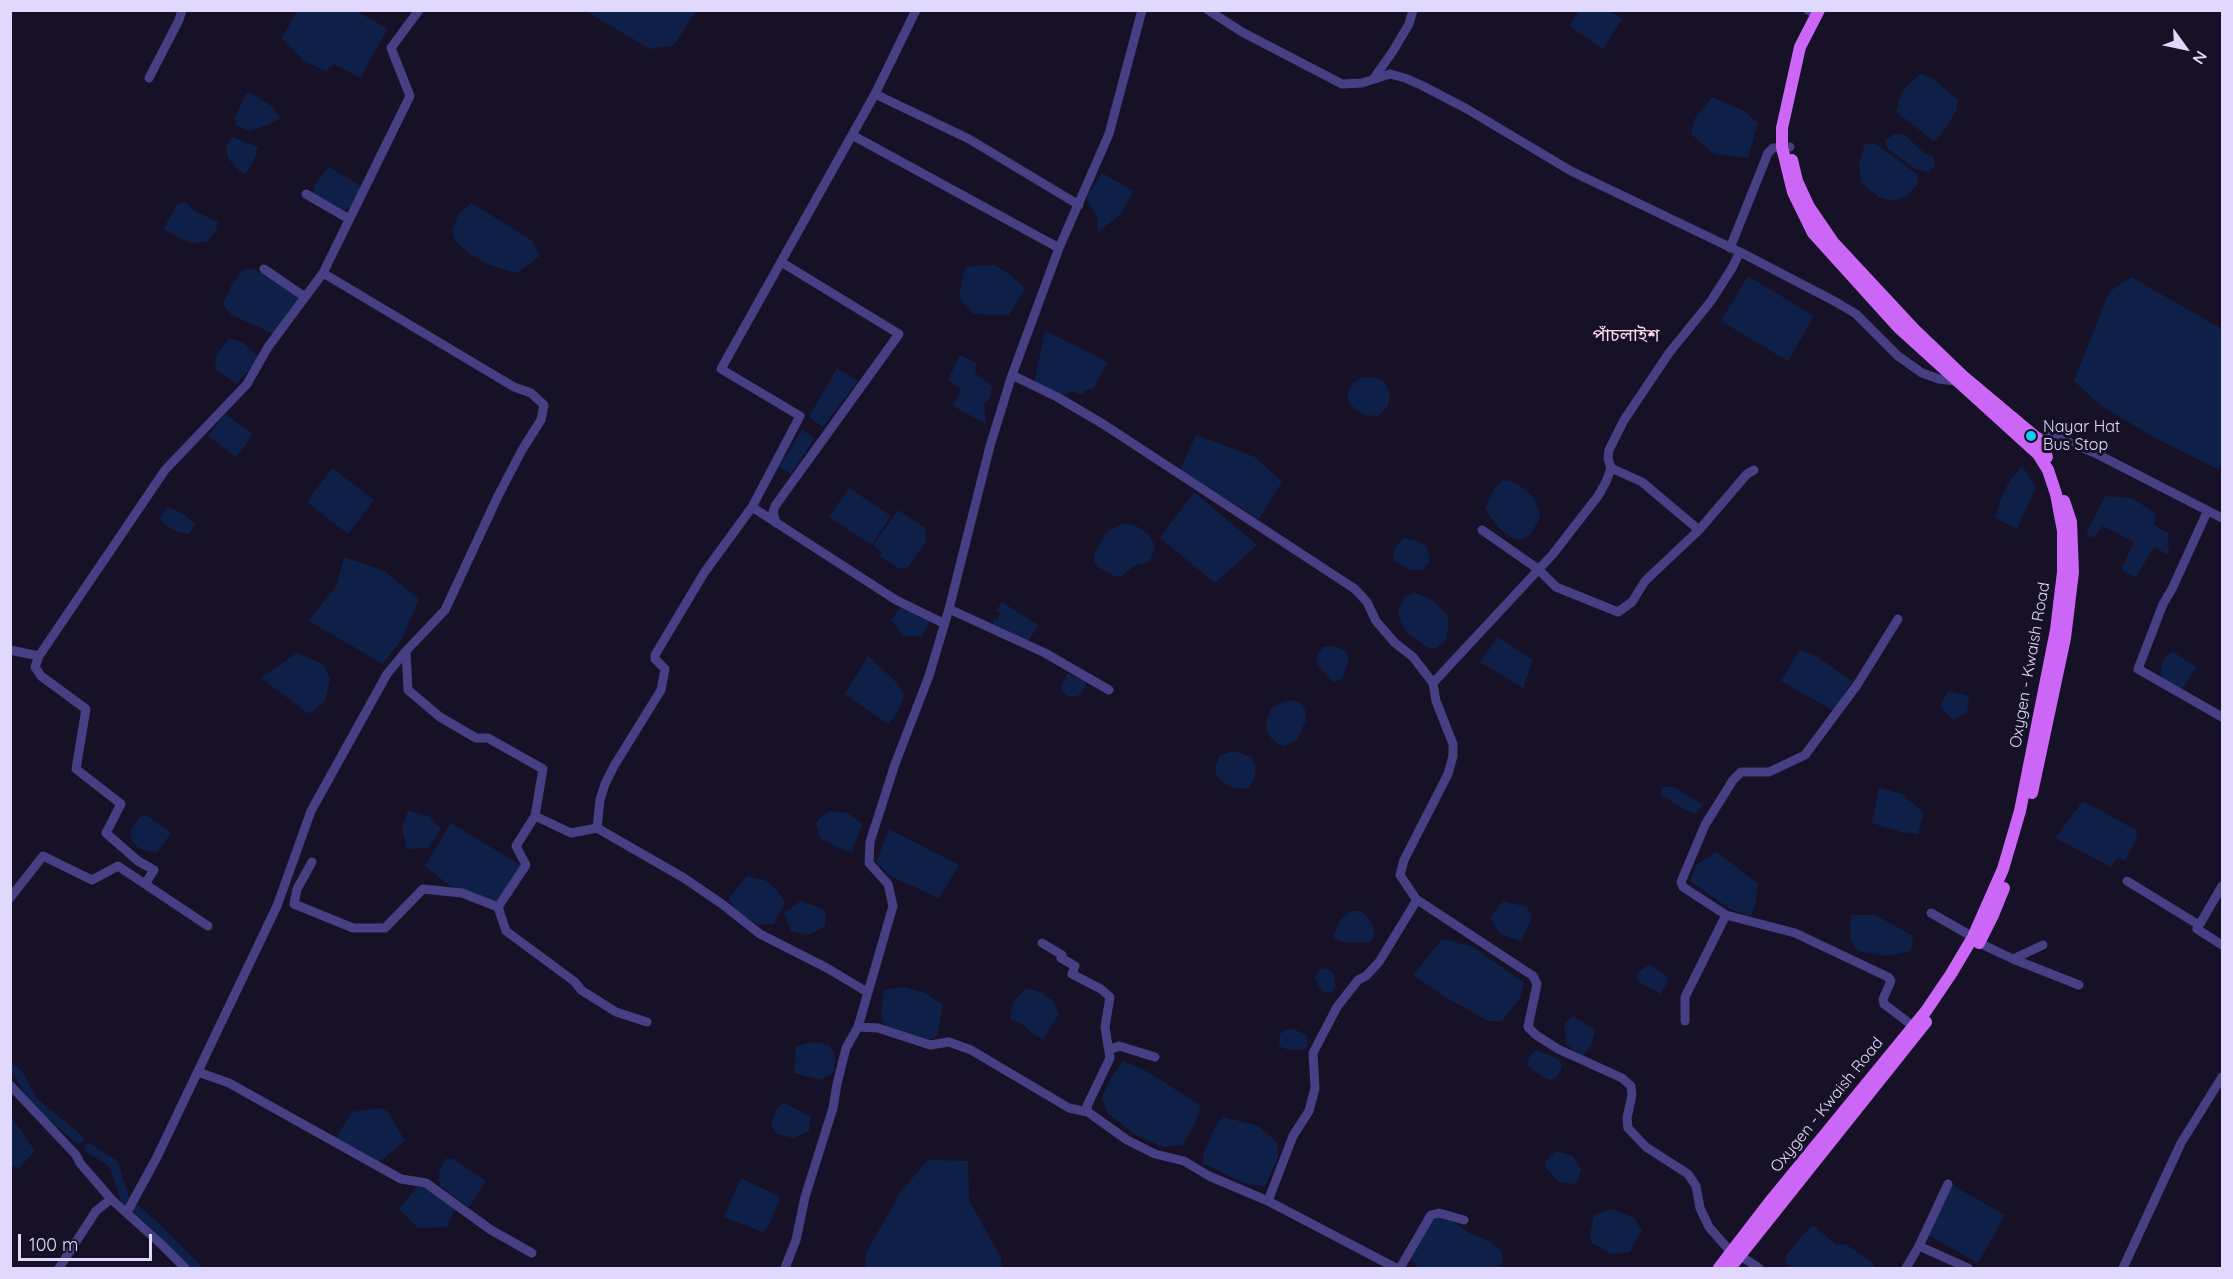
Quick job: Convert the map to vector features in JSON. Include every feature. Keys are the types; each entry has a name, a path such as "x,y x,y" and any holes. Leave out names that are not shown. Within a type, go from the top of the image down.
{"main road":[{"name":"Oxygen - Kwaish Road","path":"1719,1269 1735,1253 1914,1039 1946,997 1976,940 2003,869 2020,811 2056,630 2063,572 2063,531 2056,494 2048,470 2038,454 1959,378 1821,226 1797,181 1786,147 1803,59 1813,35 1817,12"},
{"name":"Oxygen - Kwaish Road","path":"1730,1269 1735,1253 1913,1026 1994,915 2007,880 2032,792 2064,638 2073,572 2071,522 2056,475 2037,438 1959,378"}],"street":[{"path":"149,78 182,10"},
{"path":"145,884 154,870 138,861 106,833 121,804 76,769 86,709 41,676 35,667 39,656 165,470 247,384 268,347 323,273 410,96 391,48 419,10"},
{"path":"597,828 600,800 605,784 614,765 662,690 665,669 655,655 704,573 752,507 800,416 722,369 875,94 916,10"},
{"path":"785,1269 795,1240 805,1197 834,1108 846,1048 858,1027 893,906 888,884 868,863 870,842 895,764 929,676 949,609 988,453 1012,375 1059,248 1109,134 1142,10"},
{"path":"1208,10 1242,32 1342,84 1362,83 1390,74 1423,86 1467,109 1571,171 1740,252 1856,314 1898,356 1922,373 1939,379 1959,378"},
{"path":"1374,78 1409,24 1413,10"},
{"path":"875,94 969,139 1079,205"},
{"path":"852,135 1059,248"},
{"path":"1730,248 1768,153 1773,148 1786,147"},
{"path":"306,194 349,219"},
{"path":"1433,683 1538,570 1575,528 1598,496 1611,468 1608,458 1609,450 1624,420 1669,353 1711,301 1740,252"},
{"path":"776,523 772,512 775,506 899,334 781,262"},
{"path":"264,269 304,297"},
{"path":"126,1212 156,1159 277,906 311,811 387,674 445,610 498,496 541,420 544,405 531,393 514,387 323,273"},
{"path":"1012,375 1103,423 1347,584 1367,602 1376,621 1395,643 1413,657 1433,683 1436,701 1453,744 1453,756 1448,774 1400,875 1416,899 1533,976 1537,984 1528,1027 1558,1049 1622,1078 1631,1086 1628,1128 1646,1147 1688,1174 1696,1186 1700,1208 1709,1227 1735,1253 1759,1269"},
{"path":"2037,438 2056,437 2095,453 2207,512 2223,518"},
{"path":"1611,468 1642,482 1699,530"},
{"path":"1482,530 1538,570 1556,587 1618,612 1632,603 1645,581 1699,530 1747,474 1754,470"},
{"path":"752,507 896,600 943,623"},
{"path":"2207,512 2163,604 2138,669 2223,717"},
{"path":"949,609 1045,653 1109,690"},
{"path":"1898,619 1857,685 1804,755 1768,772 1741,772 1733,780 1713,809 1681,882 1683,887 1726,915 1795,933 1888,977 1890,981 1882,999 1884,1004 1913,1026"},
{"path":"10,650 39,656"},
{"path":"406,651 408,690 440,717 476,738 489,738 543,769 535,816 516,846 526,865 498,907"},
{"path":"535,816 571,833 597,828 684,878 760,934 827,968 867,992"},
{"path":"10,898 43,856 92,879 118,866 208,926"},
{"path":"312,862 297,889 294,904 353,928 385,928 423,889 462,894 498,907"},
{"path":"2127,880 2199,925"},
{"path":"2221,893 2197,929 2223,945"},
{"path":"1268,1202 1293,1136 1309,1111 1315,1088 1313,1053 1337,1007 1358,980 1366,976 1379,962 1416,899"},
{"path":"498,907 506,931 575,982 581,990 616,1012 647,1022"},
{"path":"1931,913 1976,940 2079,985"},
{"path":"1685,1021 1685,997 1726,915"},
{"path":"1042,943 1062,955 1060,958 1075,966 1072,974 1101,989 1110,997 1105,1027 1110,1058 1087,1106 1088,1112"},
{"path":"2013,958 2043,945"},
{"path":"858,1027 878,1028 930,1045 949,1042 992,1062 1069,1108 1088,1112 1127,1140 1155,1154 1184,1161 1209,1176 1268,1202 1398,1269 1431,1215 1438,1213 1464,1220"},
{"path":"1109,1050 1119,1046 1155,1057"},
{"path":"198,1072 229,1083 401,1179 426,1184 491,1230 532,1253"},
{"path":"2123,1269 2181,1143 2223,1077"},
{"path":"10,1085 76,1155 80,1163 111,1199 185,1269"},
{"path":"1906,1269 1948,1184"},
{"path":"59,1269 96,1211 111,1199"},
{"path":"1919,1246 1968,1269"}],"water":[{"path":"1580,10 1609,11 1622,19 1603,49 1569,26"},
{"path":"297,11 356,11 388,29 360,78 334,64 326,71 304,61 282,38"},
{"path":"586,11 696,11 674,45 650,49"},
{"path":"1920,74 1932,78 1958,100 1956,111 1943,132 1934,141 1896,112 1902,91"},
{"path":"251,93 273,107 280,118 250,131 236,125 235,117 246,94"},
{"path":"1712,97 1744,111 1758,123 1748,158 1714,154 1691,134 1695,118"},
{"path":"1895,134 1904,134 1925,154 1934,157 1935,165 1929,172 1916,169 1888,149 1885,140"},
{"path":"232,137 258,147 246,174 239,171 228,158 226,146"},
{"path":"1865,144 1876,144 1918,175 1917,185 1908,195 1894,201 1879,197 1861,183 1859,164"},
{"path":"329,167 362,187 351,208 340,210 313,193 315,184"},
{"path":"1102,173 1133,191 1122,213 1098,232 1097,216 1087,196"},
{"path":"184,201 196,212 218,222 215,232 207,242 190,243 163,229 177,205"},
{"path":"472,203 532,241 540,256 517,273 490,265 470,254 455,241 452,230 459,213"},
{"path":"995,265 1013,277 1025,289 1009,315 974,314 959,298 965,267"},
{"path":"253,269 276,280 300,299 274,334 232,315 223,304 232,284 243,270"},
{"path":"1748,276 1814,316 1788,361 1721,321"},
{"path":"2131,277 2222,329 2222,466 2219,470 2155,438 2100,405 2074,381 2109,292"},
{"path":"1045,331 1108,362 1093,389 1086,389 1082,395 1071,391 1063,395 1034,383"},
{"path":"229,338 242,342 260,358 236,384 215,369 216,355"},
{"path":"960,355 976,363 975,373 993,387 989,399 984,404 986,424 953,406 961,389 948,380"},
{"path":"837,368 858,381 823,427 809,417"},
{"path":"1363,377 1377,378 1386,384 1390,395 1388,406 1378,416 1364,415 1347,399 1353,383"},
{"path":"225,414 253,434 236,457 208,436"},
{"path":"802,430 815,438 791,474 779,467"},
{"path":"1196,435 1255,457 1282,482 1259,519 1180,470"},
{"path":"2022,466 2036,487 2017,529 1995,518 2010,480"},
{"path":"332,468 374,500 348,534 307,502"},
{"path":"1503,480 1511,481 1523,488 1533,497 1539,510 1540,517 1531,534 1522,540 1510,537 1499,528 1485,509 1494,489"},
{"path":"849,488 891,516 872,545 829,517"},
{"path":"1194,492 1257,545 1215,583 1160,538"},
{"path":"2105,496 2132,498 2156,514 2154,525 2168,533 2169,555 2154,547 2136,577 2121,570 2134,542 2103,526 2094,538 2086,534"},
{"path":"168,507 183,514 195,524 189,534 175,531 163,523 160,517"},
{"path":"898,510 925,528 926,541 908,567 900,569 880,556 882,552 873,546"},
{"path":"1124,523 1138,527 1149,535 1155,546 1151,559 1147,563 1135,565 1122,576 1114,576 1098,567 1094,561 1095,552 1106,532"},
{"path":"1404,538 1415,540 1426,546 1429,562 1422,570 1408,569 1394,561 1393,554 1397,545"},
{"path":"344,557 384,571 419,599 402,639 383,664 309,621 337,585"},
{"path":"1415,593 1431,599 1447,615 1449,624 1446,640 1436,648 1428,648 1408,634 1401,623 1398,610 1405,597"},
{"path":"1002,602 1038,625 1028,642 992,623 1001,613 996,611"},
{"path":"901,607 921,614 930,622 922,636 903,636 891,620"},
{"path":"1498,637 1533,660 1523,688 1480,662"},
{"path":"1333,646 1346,651 1349,659 1342,679 1335,682 1316,663 1323,647"},
{"path":"1800,650 1816,656 1852,681 1834,711 1781,681"},
{"path":"2173,652 2197,667 2181,691 2161,679 2161,667 2165,657"},
{"path":"297,653 323,664 330,679 325,701 309,714 261,678"},
{"path":"868,656 897,683 904,694 898,712 888,724 845,694"},
{"path":"1068,674 1086,682 1078,696 1069,697 1061,690 1062,683"},
{"path":"1948,691 1969,696 1967,713 1953,720 1940,706"},
{"path":"1291,700 1300,703 1305,708 1306,720 1297,740 1284,746 1271,738 1267,731 1266,721 1271,709 1279,703"},
{"path":"1234,751 1251,757 1256,766 1255,776 1250,787 1246,789 1232,788 1218,778 1215,769 1219,756"},
{"path":"1663,787 1674,787 1703,805 1695,814 1660,794"},
{"path":"1879,788 1902,794 1924,813 1918,834 1901,832 1872,823"},
{"path":"2083,801 2136,830 2137,837 2125,861 2118,857 2111,867 2055,838"},
{"path":"408,811 429,816 441,829 428,848 407,849 402,828"},
{"path":"830,811 848,813 862,824 852,852 842,850 820,838 816,824"},
{"path":"146,815 171,833 157,853 138,848 130,837 132,827 141,816"},
{"path":"451,823 522,866 495,903 449,885 425,866"},
{"path":"889,829 959,865 939,898 890,876 876,862"},
{"path":"1717,852 1758,884 1751,916 1730,909 1690,881 1696,865"},
{"path":"747,876 765,880 776,889 785,902 774,924 759,925 734,910 729,898"},
{"path":"801,901 821,908 826,914 825,926 809,935 791,931 784,913"},
{"path":"1503,901 1527,907 1532,917 1521,941 1500,934 1490,918"},
{"path":"1351,911 1361,911 1368,917 1373,926 1374,938 1369,943 1343,942 1333,936 1341,919"},
{"path":"1851,915 1875,915 1913,936 1911,951 1887,956 1857,951 1850,938"},
{"path":"1442,939 1473,947 1524,983 1520,998 1502,1021 1488,1021 1447,998 1413,975"},
{"path":"1649,964 1669,978 1661,994 1639,982 1636,975"},
{"path":"1326,968 1332,972 1335,979 1335,988 1332,992 1327,993 1322,992 1315,978 1319,970"},
{"path":"902,987 924,992 943,1005 937,1036 925,1042 885,1027 881,1012 884,990"},
{"path":"1026,988 1042,993 1053,1001 1059,1014 1043,1039 1022,1024 1010,1019 1013,1002"},
{"path":"1573,1016 1595,1030 1591,1046 1582,1056 1567,1045 1564,1024"},
{"path":"1293,1029 1307,1035 1306,1048 1286,1049 1279,1046 1280,1034 1285,1030"},
{"path":"814,1042 829,1045 835,1055 834,1072 821,1080 794,1073 796,1046"},
{"path":"1536,1050 1558,1059 1562,1065 1556,1078 1551,1080 1545,1078 1527,1066 1529,1057"},
{"path":"1123,1061 1148,1072 1201,1106 1193,1128 1183,1145 1162,1147 1135,1134 1108,1114 1102,1097 1112,1076"},
{"path":"784,1103 811,1117 809,1131 794,1138 777,1134 771,1125 777,1108"},
{"path":"380,1108 388,1112 405,1141 379,1162 336,1138 352,1112"},
{"path":"11,1117 35,1151 18,1169 11,1165"},
{"path":"1224,1117 1258,1126 1277,1142 1278,1157 1265,1187 1244,1183 1202,1163 1205,1149 1216,1125"},
{"path":"1556,1151 1573,1156 1581,1169 1576,1184 1559,1182 1546,1168 1545,1162"},
{"path":"445,1159 453,1159 486,1181 469,1207 440,1186 439,1173"},
{"path":"928,1160 968,1161 969,1200 1001,1258 1001,1268 865,1268 866,1253 901,1191"},
{"path":"741,1178 780,1197 769,1225 763,1232 724,1217"},
{"path":"419,1185 433,1189 455,1209 447,1227 418,1228 399,1209"},
{"path":"1952,1185 2005,1215 1978,1263 1925,1233"},
{"path":"1611,1209 1633,1217 1642,1230 1630,1252 1611,1254 1592,1243 1590,1235 1594,1215"},
{"path":"1435,1217 1452,1221 1470,1233 1491,1242 1501,1251 1503,1259 1500,1268 1419,1268 1410,1260 1419,1240"},
{"path":"1813,1225 1836,1245 1845,1244 1872,1262 1876,1268 1788,1268 1785,1257"}],"waterway":[{"path":"10,1068 18,1073 33,1101 79,1139"},
{"path":"89,1148 114,1164 125,1200 197,1268"}],"place":[{"name":"Nayar Hat Bus Stop","path":"2031,436"}],"district":[{"name":"পাঁচলাইশ","path":"1626,336"}]}
